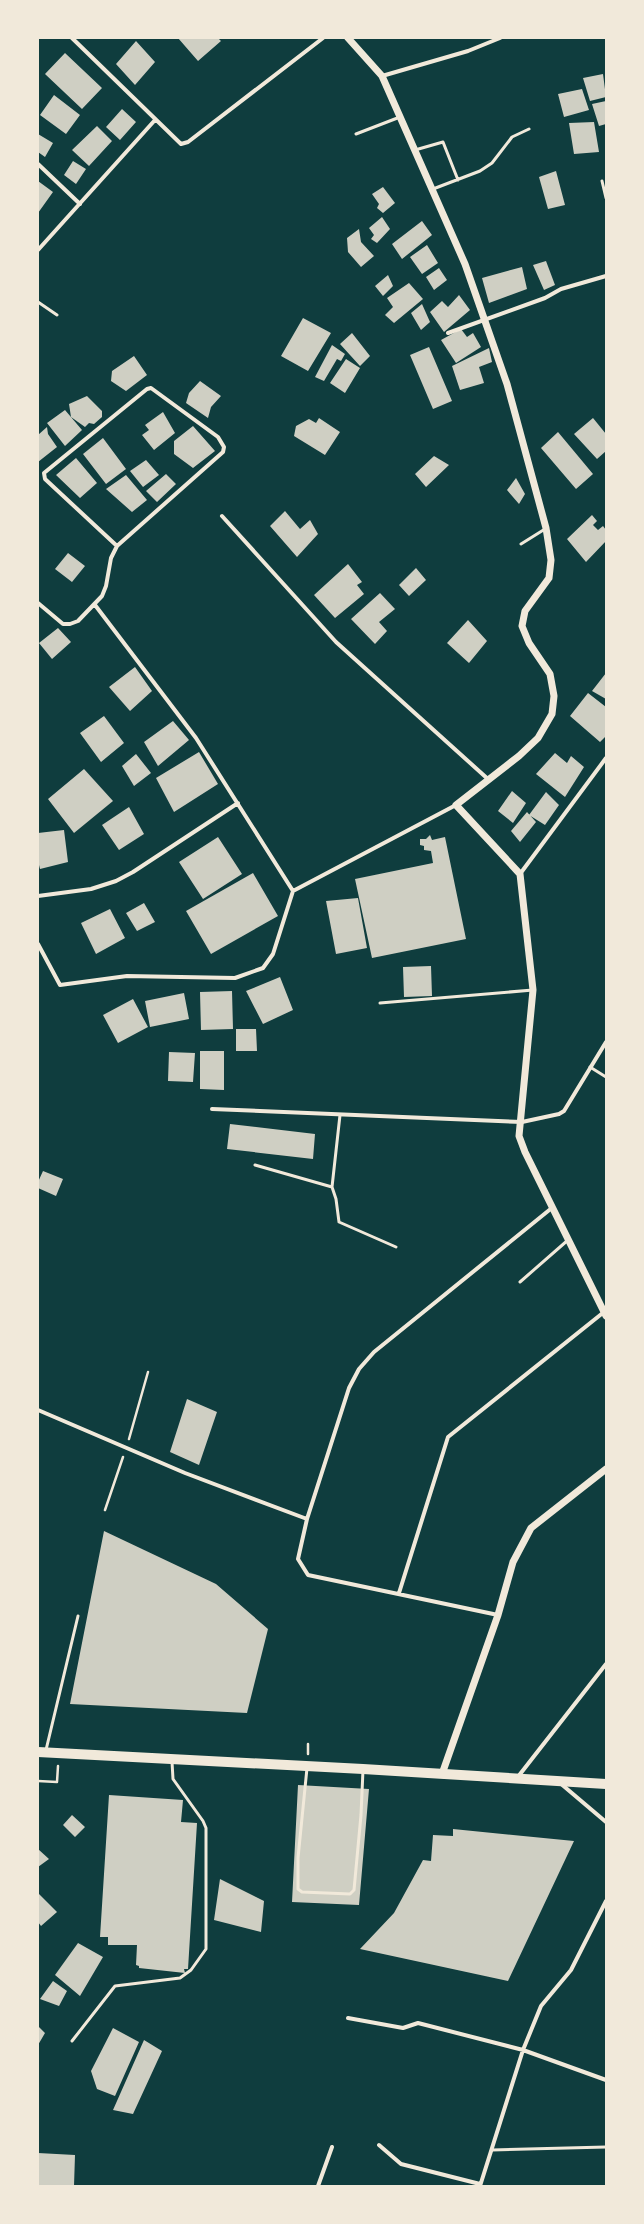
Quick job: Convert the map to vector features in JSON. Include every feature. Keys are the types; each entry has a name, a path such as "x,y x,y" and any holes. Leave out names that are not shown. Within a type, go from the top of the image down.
{"main road":[{"path":"42,1752 363,1769 606,1784"}],"street":[{"path":"72,38 178,143 184,144 323,38"},
{"path":"38,944 60,985 127,976 235,978 263,968 273,954 293,891 456,805 490,780 538,738 552,714 554,696 550,674 529,642 522,626 525,611 549,578 551,560 546,528 507,384 465,264 382,76 348,38"},
{"path":"382,76 468,51 500,38"},
{"path":"38,250 155,120"},
{"path":"38,164 80,204"},
{"path":"448,333 485,318 545,298 561,289 606,276"},
{"path":"38,603 63,624 70,624 78,621 102,596 106,586 111,558 117,546 223,452 224,447 218,437 151,388 147,389 44,473 45,479 117,546"},
{"path":"222,516 336,642 490,780"},
{"path":"95,604 196,738 293,891"},
{"path":"520,874 606,758"},
{"path":"38,896 91,889 116,881 133,872 238,803"},
{"path":"399,1593 448,1437 605,1314 525,1152 519,1136 522,1122 533,990 520,874 456,805"},
{"path":"212,1109 522,1122 555,1115 564,1111 606,1042"},
{"path":"498,1616 399,1593 308,1575 298,1558 307,1519 349,1388 359,1369 374,1352 553,1206"},
{"path":"38,1410 185,1473 307,1519"},
{"path":"442,1774 458,1722 498,1616 513,1562 531,1528 606,1469"},
{"path":"516,1779 606,1664"},
{"path":"559,1782 606,1822"},
{"path":"379,2145 401,2164 480,2185 523,2050 542,2006 572,1970 606,1901"},
{"path":"348,2018 403,2028 418,2023 523,2050 606,2080"},
{"path":"318,2186 332,2147"}],"lane":[{"path":"356,134 400,117"},
{"path":"432,190 480,171 492,163 512,137 529,130"},
{"path":"415,150 443,142 458,180"},
{"path":"602,181 606,198"},
{"path":"38,302 57,315"},
{"path":"521,544 546,528"},
{"path":"380,1003 533,990"},
{"path":"590,1067 606,1077"},
{"path":"340,1115 332,1187 336,1199 339,1222 396,1247"},
{"path":"255,1165 332,1187"},
{"path":"520,1282 569,1239"},
{"path":"42,1752 78,1616"},
{"path":"72,2041 115,1986 180,1978 191,1970 206,1949 206,1828 203,1821 173,1779 172,1759"},
{"path":"307,1766 298,1858 298,1888 302,1892 324,1894 350,1894 354,1890 361,1815 363,1769"},
{"path":"492,2150 606,2147"}],"path":[{"path":"38,1781 57,1782"}],"building":[{"path":"178,38 218,38 221,41 198,61"},
{"path":"136,41 155,62 135,85 116,64"},
{"path":"65,53 102,88 82,109 45,74"},
{"path":"603,74 606,97 590,101 583,78"},
{"path":"582,89 589,110 564,117 558,94"},
{"path":"54,95 80,115 66,134 40,115"},
{"path":"606,101 606,124 599,126 592,104"},
{"path":"122,109 136,122 120,140 106,127"},
{"path":"594,122 599,152 574,154 569,123"},
{"path":"97,126 112,141 89,166 72,150"},
{"path":"38,134 53,143 45,157 38,152"},
{"path":"73,161 86,169 76,184 64,175"},
{"path":"556,171 565,205 548,209 539,177"},
{"path":"38,181 53,192 38,213"},
{"path":"383,187 395,203 383,213 377,208 379,204 372,194"},
{"path":"382,217 390,229 377,243 371,239 374,235 369,228"},
{"path":"422,221 432,235 402,259 392,244"},
{"path":"359,229 361,242 374,256 361,267 348,252 347,238"},
{"path":"427,245 438,263 422,274 410,257"},
{"path":"546,261 555,285 544,290 533,265"},
{"path":"522,267 527,289 489,303 482,278"},
{"path":"439,268 447,280 434,290 426,277"},
{"path":"388,275 393,286 383,296 375,286"},
{"path":"409,283 423,299 394,323 385,315 393,307 387,298"},
{"path":"459,295 470,310 444,332 430,312 442,301 448,307"},
{"path":"422,304 430,322 421,330 411,313"},
{"path":"303,318 331,333 308,371 281,356"},
{"path":"461,329 467,337 473,333 481,347 456,363 441,340"},
{"path":"352,333 370,356 360,366 340,344"},
{"path":"332,345 345,354 341,361 337,359 324,381 315,377"},
{"path":"429,347 452,401 433,409 410,355"},
{"path":"489,348 492,362 479,367 484,383 460,390 452,366"},
{"path":"134,356 147,375 126,391 111,381 112,371"},
{"path":"346,359 360,368 345,393 330,383"},
{"path":"200,381 221,396 211,407 208,418 186,403 189,393"},
{"path":"87,396 102,411 102,417 94,424 89,423 85,427 71,417 69,404"},
{"path":"65,410 82,430 65,446 47,423"},
{"path":"163,412 175,433 154,450 142,435 149,430 145,425"},
{"path":"319,418 340,432 325,455 294,436 296,426 309,419 316,423"},
{"path":"593,418 606,434 606,451 597,459 574,434"},
{"path":"193,426 215,451 193,468 174,454 174,441"},
{"path":"47,427 48,434 57,447 38,462 38,435"},
{"path":"558,432 593,474 576,489 541,448"},
{"path":"103,438 126,469 106,484 83,454"},
{"path":"434,456 449,465 426,487 415,474"},
{"path":"76,458 97,483 80,498 56,475"},
{"path":"146,460 159,475 143,487 130,471"},
{"path":"166,474 176,484 157,502 146,491"},
{"path":"126,475 147,500 132,512 106,489"},
{"path":"516,478 525,494 519,504 507,490"},
{"path":"285,511 300,529 310,520 318,534 297,557 270,526"},
{"path":"592,515 597,521 593,525 598,530 603,526 606,530 606,541 586,562 567,539"},
{"path":"68,553 85,566 72,582 55,569"},
{"path":"348,564 362,582 357,585 364,594 335,618 314,595"},
{"path":"416,568 426,580 409,596 399,585"},
{"path":"380,593 395,609 379,622 387,631 375,644 351,619"},
{"path":"468,620 487,641 469,663 447,643"},
{"path":"58,628 71,642 52,659 39,643"},
{"path":"135,667 152,691 130,711 109,687"},
{"path":"606,673 606,699 592,691"},
{"path":"588,693 606,707 606,736 600,742 570,716"},
{"path":"104,716 124,743 101,762 80,733"},
{"path":"173,721 189,740 158,766 144,742"},
{"path":"199,752 218,784 174,812 156,778"},
{"path":"555,753 567,763 571,756 584,767 565,797 536,774"},
{"path":"136,754 151,773 134,786 122,766"},
{"path":"84,769 113,801 74,833 48,799"},
{"path":"512,791 526,803 513,823 498,811"},
{"path":"546,792 559,805 545,825 529,815"},
{"path":"129,807 144,834 119,850 102,825"},
{"path":"527,812 536,822 520,842 511,831"},
{"path":"64,830 68,862 40,869 38,861 38,833"},
{"path":"430,835 432,840 445,837 466,939 372,958 355,879 433,863 431,851 424,850 424,846 420,845 420,839 426,839"},
{"path":"218,837 242,874 203,899 179,862"},
{"path":"253,873 278,916 211,954 186,911"},
{"path":"358,898 367,948 336,954 326,901"},
{"path":"144,903 155,922 137,931 126,913"},
{"path":"110,909 125,938 96,954 81,923"},
{"path":"431,966 432,996 404,997 403,967"},
{"path":"280,977 293,1010 263,1024 246,991"},
{"path":"232,991 233,1029 201,1030 200,992"},
{"path":"184,993 189,1019 150,1027 145,1001"},
{"path":"133,999 148,1027 118,1043 103,1015"},
{"path":"236,1029 256,1029 257,1051 236,1051"},
{"path":"200,1051 224,1051 224,1090 200,1089"},
{"path":"169,1052 195,1053 193,1082 168,1081"},
{"path":"230,1124 315,1134 313,1159 227,1149"},
{"path":"43,1171 63,1179 56,1196 38,1188 38,1182"},
{"path":"187,1399 217,1412 199,1465 170,1452"},
{"path":"104,1531 216,1584 268,1629 247,1713 70,1704"},
{"path":"298,1785 369,1789 359,1905 292,1902"},
{"path":"109,1795 183,1800 181,1822 197,1823 188,1969 184,1969 185,1973 139,1968 139,1966 136,1965 137,1945 108,1945 108,1937 100,1937"},
{"path":"72,1815 85,1827 75,1837 63,1825"},
{"path":"453,1829 574,1841 508,1981 360,1949 394,1913 423,1860 431,1861 433,1835 453,1836"},
{"path":"38,1849 49,1859 38,1867"},
{"path":"220,1879 264,1901 261,1932 214,1920"},
{"path":"38,1893 57,1912 41,1926 38,1922"},
{"path":"78,1943 103,1957 80,1996 55,1975"},
{"path":"53,1981 67,1991 59,2006 40,1999"},
{"path":"38,2026 45,2033 38,2045"},
{"path":"113,2028 139,2042 115,2096 97,2089 91,2071"},
{"path":"144,2040 162,2051 133,2114 113,2110"},
{"path":"38,2153 75,2155 74,2186 38,2186"}]}
